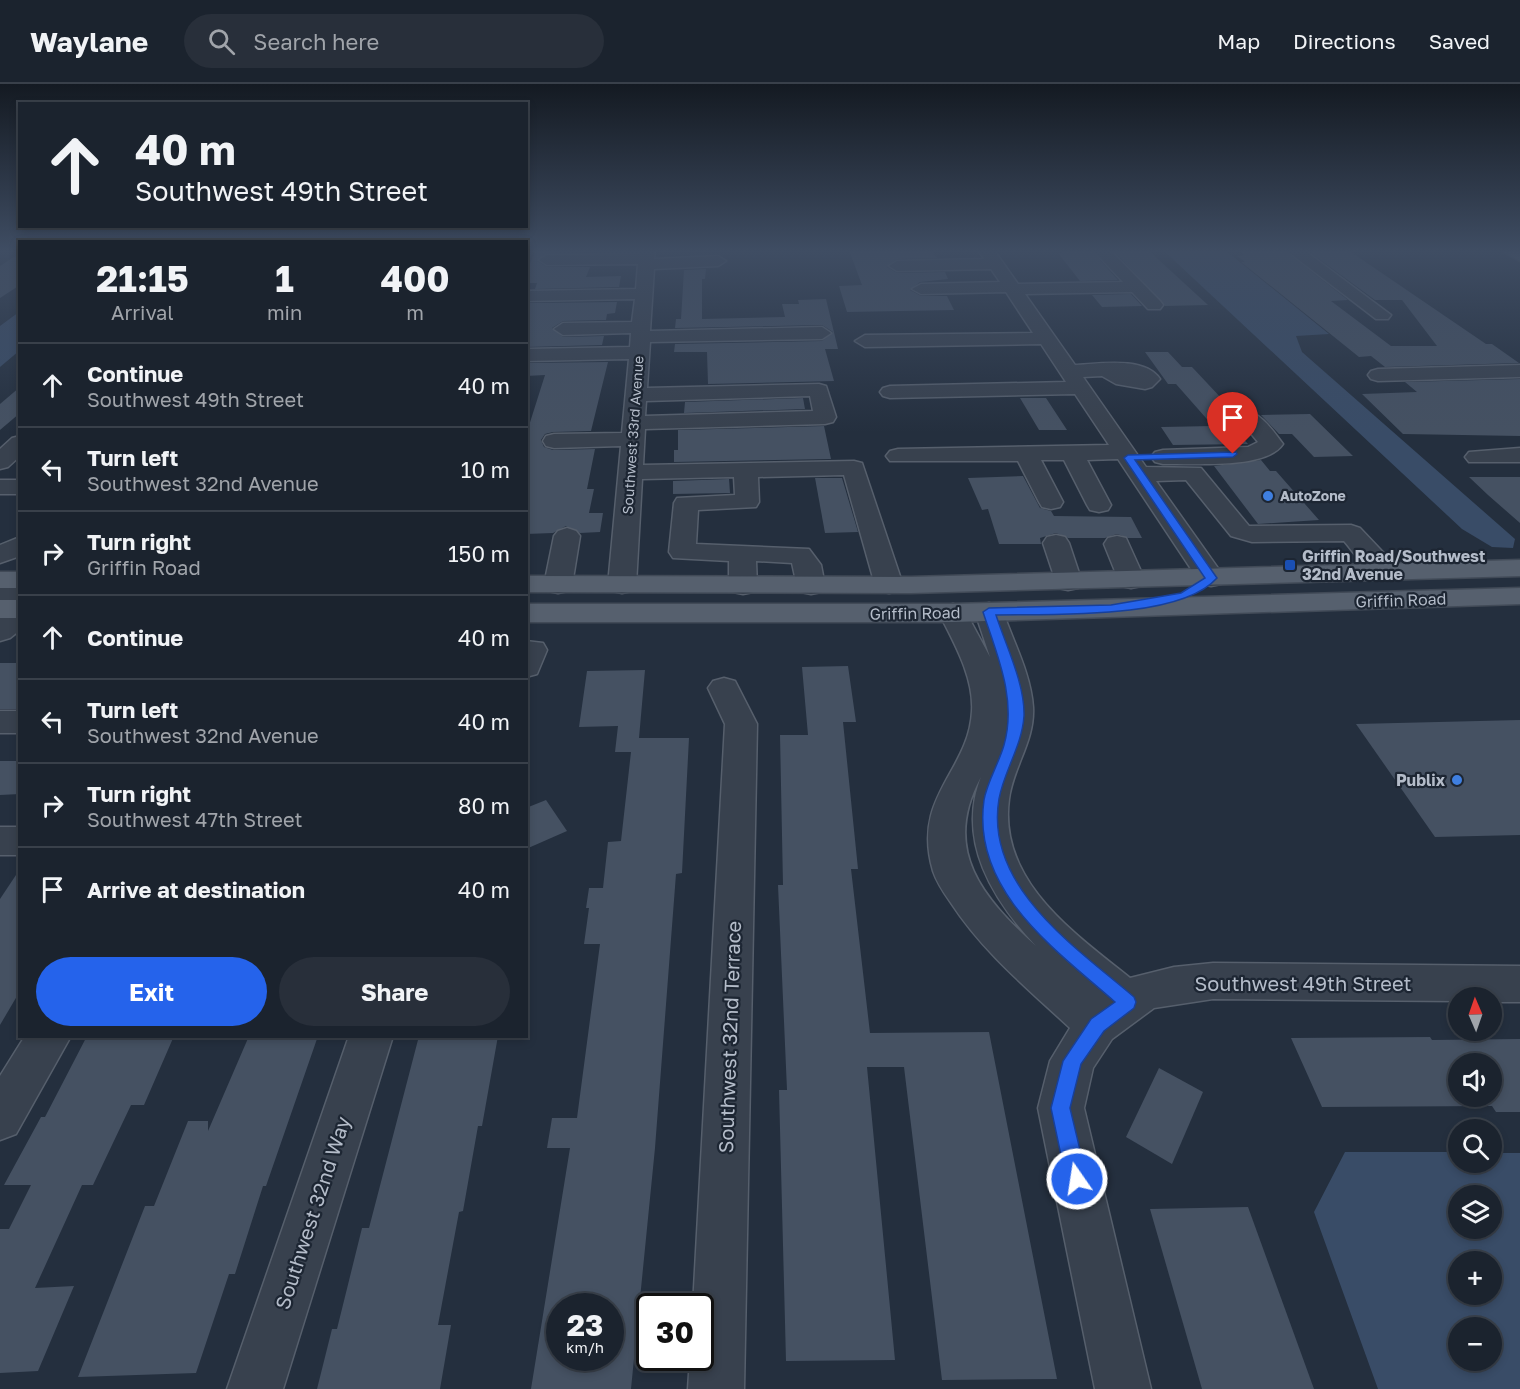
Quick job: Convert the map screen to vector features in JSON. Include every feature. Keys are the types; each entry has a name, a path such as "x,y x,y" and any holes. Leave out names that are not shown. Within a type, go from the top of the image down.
{"main road":[{"name":"Griffin Road","path":"528,584 889,585 1068,582 1520,568"},
{"path":"1111,609 1185,596 1211,578"},
{"path":"0,579 18,580"},
{"path":"528,613 588,602 605,597 622,585"},
{"path":"639,613 650,602 666,596 735,586"},
{"name":"Griffin Road","path":"528,613 952,613 1520,596"},
{"path":"0,609 18,609"}],"street":[{"name":"Southwest 33rd Avenue","path":"622,585 642,311"},
{"path":"1027,311 1211,578"},
{"path":"1376,311 1382,315"},
{"path":"563,329 640,339"},
{"path":"865,341 930,332 1046,338"},
{"path":"930,332 942,358"},
{"path":"528,355 640,339 822,333"},
{"path":"890,392 1075,380 1108,371"},
{"path":"1378,375 1520,372"},
{"path":"554,441 633,431 825,417 819,390 636,395"},
{"path":"1131,461 1253,454 1272,444 1250,419"},
{"path":"0,462 18,445"},
{"path":"1072,453 1099,505"},
{"path":"898,456 1072,453 1131,461 1192,473 1240,531 1252,534 1351,533 1387,573"},
{"path":"1026,454 1052,502"},
{"path":"1477,457 1520,455"},
{"path":"630,472 854,468 889,585"},
{"path":"746,470 747,502 686,503 682,552 800,555 808,565 811,586"},
{"path":"7,500 18,489"},
{"path":"558,585 567,536"},
{"path":"1056,543 1068,582"},
{"path":"1117,544 1131,580"},
{"path":"0,555 18,546"},
{"path":"735,586 742,553"},
{"path":"0,601 18,582"},
{"path":"989,612 1012,684 1017,716 1011,745 991,800 992,834 997,857 1015,896 1112,1014"},
{"path":"952,613 966,640 984,686 988,710 985,731 955,792 951,810 947,837 952,872 977,911 1000,939 1112,1014"},
{"path":"0,632 18,616"},
{"path":"0,646 18,646"},
{"path":"528,650 532,650 528,661"},
{"name":"Southwest 32nd Terrace","path":"716,1389 741,724 723,688"},
{"path":"0,722 18,722"},
{"path":"0,841 18,841"},
{"name":"Southwest 49th Street","path":"1112,1014 1143,992 1174,985 1213,981 1520,984"},
{"path":"1112,1014 1072,1061 1061,1108 1124,1389"},
{"path":"0,1118 48,1038"},
{"name":"Southwest 32nd Way","path":"255,1389 370,1038"}],"water":[{"path":"1228,311 1300,311 1329,334 1296,336 1302,352 1515,539 1513,548 1492,547 1462,529"},
{"path":"18,313 18,352 0,367 0,326"},
{"path":"1345,1152 1448,1152 1448,1173 1502,1173 1502,1153 1520,1153 1520,1389 1378,1389 1314,1212"}],"building":[{"path":"528,311 615,311 615,313 607,314 606,320 563,321 552,328 563,337 604,336 602,345 528,347"},
{"path":"681,311 702,311 702,319 785,317 784,311 829,311 838,349 825,349 834,381 708,384 707,352 674,352 675,344 822,341 833,332 822,325 675,328 676,319 681,319"},
{"path":"847,311 906,311 847,312"},
{"path":"1302,311 1344,311 1391,346 1437,346 1410,311 1437,311 1519,363 1385,367 1371,356 1359,357"},
{"path":"1145,352 1168,352 1182,367 1192,367 1238,416 1237,420 1249,435 1240,435 1248,444 1173,445 1161,427 1213,426 1176,384 1168,384"},
{"path":"608,362 591,431 553,432 545,434 541,440 544,447 553,450 595,449 587,489 594,489 589,513 603,513 600,532 580,533 566,526 553,533 528,534 528,429 545,375 528,376 528,363"},
{"path":"1520,379 1520,436 1403,434 1362,394 1417,392 1405,382"},
{"path":"18,389 18,415 0,430 0,404"},
{"path":"803,398 805,409 684,413 685,402"},
{"path":"1020,398 1046,398 1067,430 1039,430"},
{"path":"1310,414 1353,456 1314,457 1292,434 1279,434 1261,415"},
{"path":"824,426 831,459 674,462 674,450 678,450 678,430"},
{"name":"AutoZone","path":"1261,460 1270,471 1276,471 1319,520 1258,524 1214,466"},
{"path":"1023,476 1040,508 1051,511 1054,516 1131,517 1142,538 1128,538 1117,534 1105,538 1068,538 1056,533 1040,538 1041,544 999,544 988,509 982,510 968,478"},
{"path":"1469,477 1520,477 1520,523 1488,495"},
{"path":"815,478 842,478 858,532 825,533"},
{"path":"729,479 730,493 673,494 673,481"},
{"path":"0,663 18,663 18,709 0,709"},
{"path":"848,666 856,722 843,722 858,869 851,869 870,1033 989,1032 1057,1379 942,1380 904,1067 867,1067 895,1360 786,1361 779,1090 787,1090 778,885 783,885 780,735 808,735 802,667"},
{"path":"645,670 639,738 689,738 682,873 676,874 655,1148 641,1293 636,1293 636,1339 631,1389 531,1389 546,1296 546,1371 624,1371 624,1293 547,1293 570,1148 547,1148 552,1118 577,1118 600,944 584,944 589,908 586,908 589,888 603,888 608,842 621,841 631,752 615,752 618,726 579,727 587,671"},
{"name":"Publix","path":"1520,720 1520,835 1435,837 1356,724"},
{"path":"0,761 18,761 18,794 0,795"},
{"path":"546,800 567,831 528,848 528,807"},
{"path":"18,872 18,994 0,1025 0,899"},
{"path":"1430,1037 1432,1040 1448,1041 1520,1039 1520,1112 1496,1112 1493,1107 1502,1107 1502,1053 1448,1053 1448,1106 1322,1107 1291,1038"},
{"path":"86,1038 173,1038 144,1105 131,1105 93,1185 82,1185 35,1288 74,1286 38,1371 0,1373 0,1229 9,1229 31,1185 4,1185 41,1117 45,1117"},
{"path":"248,1038 317,1038 266,1186 263,1186 235,1274 229,1274 196,1373 78,1377 145,1206 154,1206 188,1121 208,1121 208,1131"},
{"path":"418,1038 498,1038 482,1126 478,1126 463,1211 459,1212 438,1325 451,1325 440,1389 317,1389 332,1329 337,1329 362,1228 369,1228"},
{"path":"1159,1068 1203,1092 1172,1164 1126,1137"},
{"path":"1248,1207 1314,1389 1202,1389 1150,1209"}],"place":[{"name":"AutoZone","path":"1268,496"},
{"name":"Griffin Road/Southwest 32nd Avenue","path":"1290,565"},
{"name":"Publix","path":"1457,780"}],"route":[{"path":"1077,1179 1061,1108 1072,1061 1097,1025 1128,1002 1045,930 1015,896 997,857 992,834 991,800 1011,745 1017,716 1012,684 989,612 1111,609 1185,596 1198,588 1211,578 1128,458 1233,454"}]}
